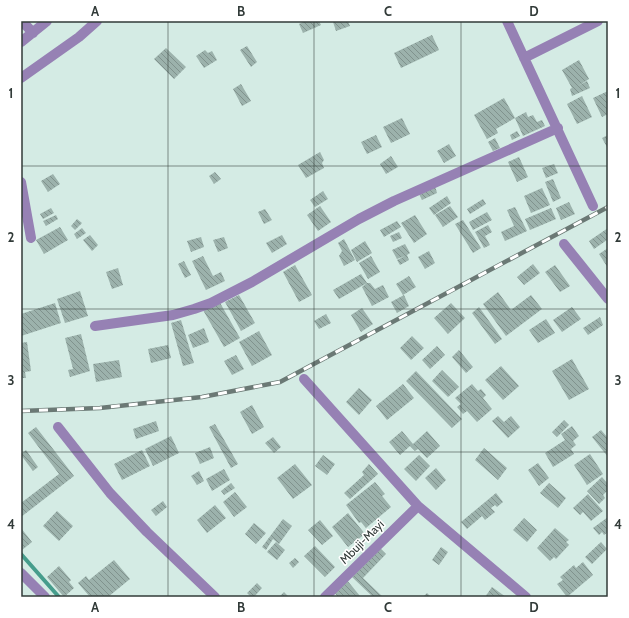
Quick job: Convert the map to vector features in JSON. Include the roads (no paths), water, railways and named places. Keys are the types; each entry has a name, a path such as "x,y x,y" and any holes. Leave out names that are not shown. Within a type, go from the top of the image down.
{"street":[{"path":"22,21 33,33"},
{"path":"21,42 47,21"},
{"path":"21,78 79,37 97,21"},
{"path":"507,21 593,206"},
{"path":"524,58 598,21"},
{"path":"95,326 151,319 194,309 211,302 252,282 394,201 558,128"},
{"path":"21,182 31,238"},
{"path":"564,244 608,299"},
{"path":"304,380 418,506 526,597"},
{"path":"58,427 110,493 147,532 215,597"},
{"name":"Mbuji-Mayi","path":"325,597 418,506"},
{"path":"21,573 45,597"}],"waterway":[{"path":"21,554 59,597"}],"railway":[{"path":"21,411 100,408 202,397 280,382 608,207"}]}
